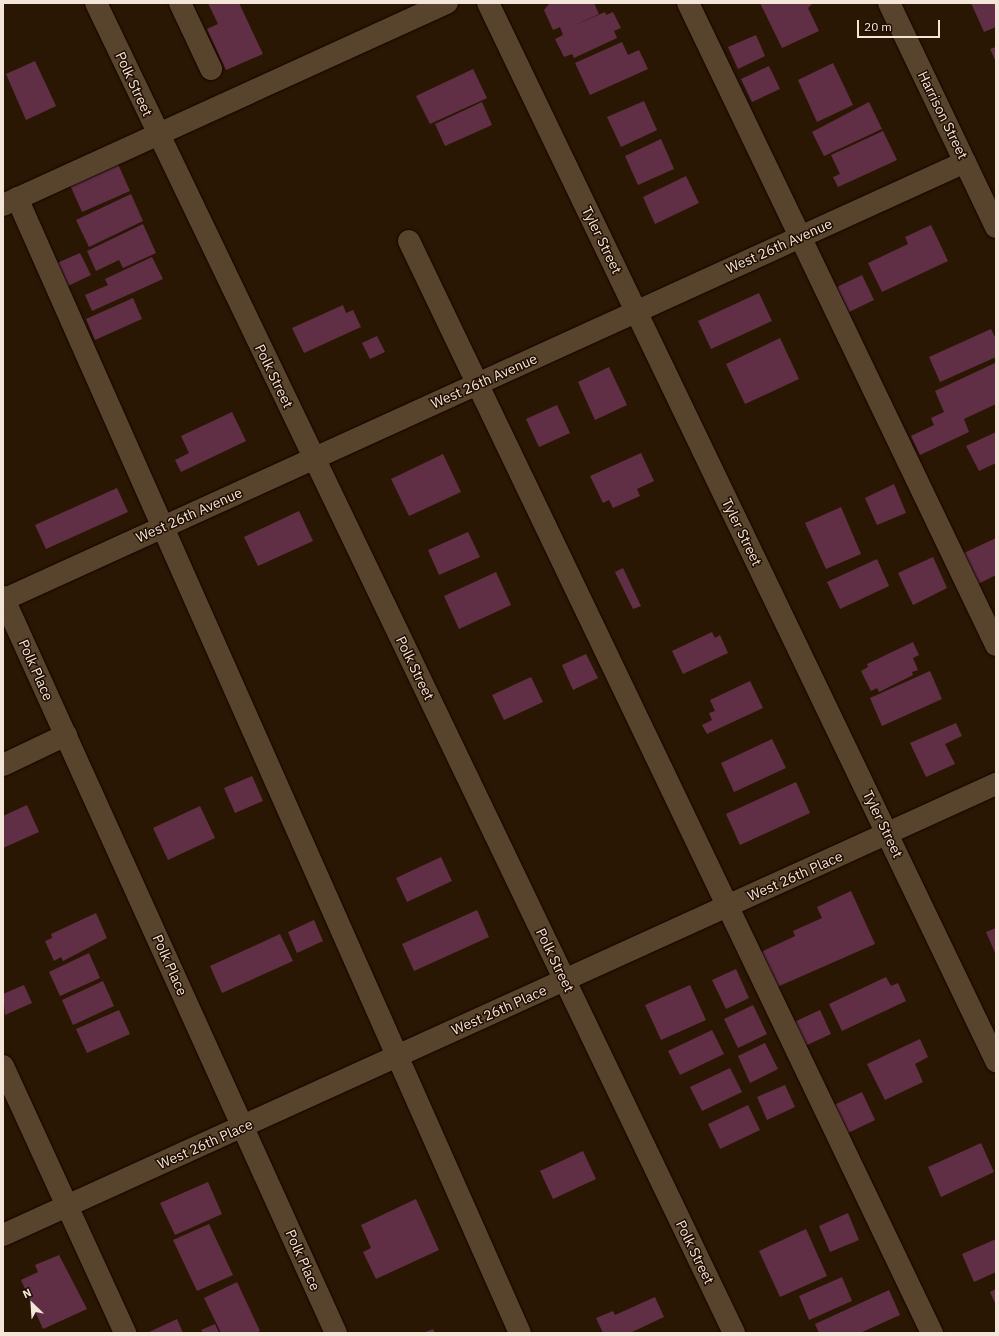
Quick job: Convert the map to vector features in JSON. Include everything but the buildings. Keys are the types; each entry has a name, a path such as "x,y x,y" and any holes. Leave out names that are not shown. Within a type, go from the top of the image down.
{"street":[{"name":"Polk Street","path":"96,3 734,1333"},
{"path":"180,3 211,68"},
{"path":"446,3 10,202 162,527 520,1333"},
{"name":"Tyler Street","path":"488,3 996,1061"},
{"path":"688,3 798,238 996,646"},
{"name":"Harrison Street","path":"889,3 996,227"},
{"name":"West 26th Avenue","path":"3,599 965,162"},
{"path":"409,240 932,1333"},
{"name":"Polk Place","path":"3,599 336,1333"},
{"path":"3,765 66,735"},
{"name":"West 26th Place","path":"3,1235 996,784"},
{"path":"3,1066 124,1333"}]}
